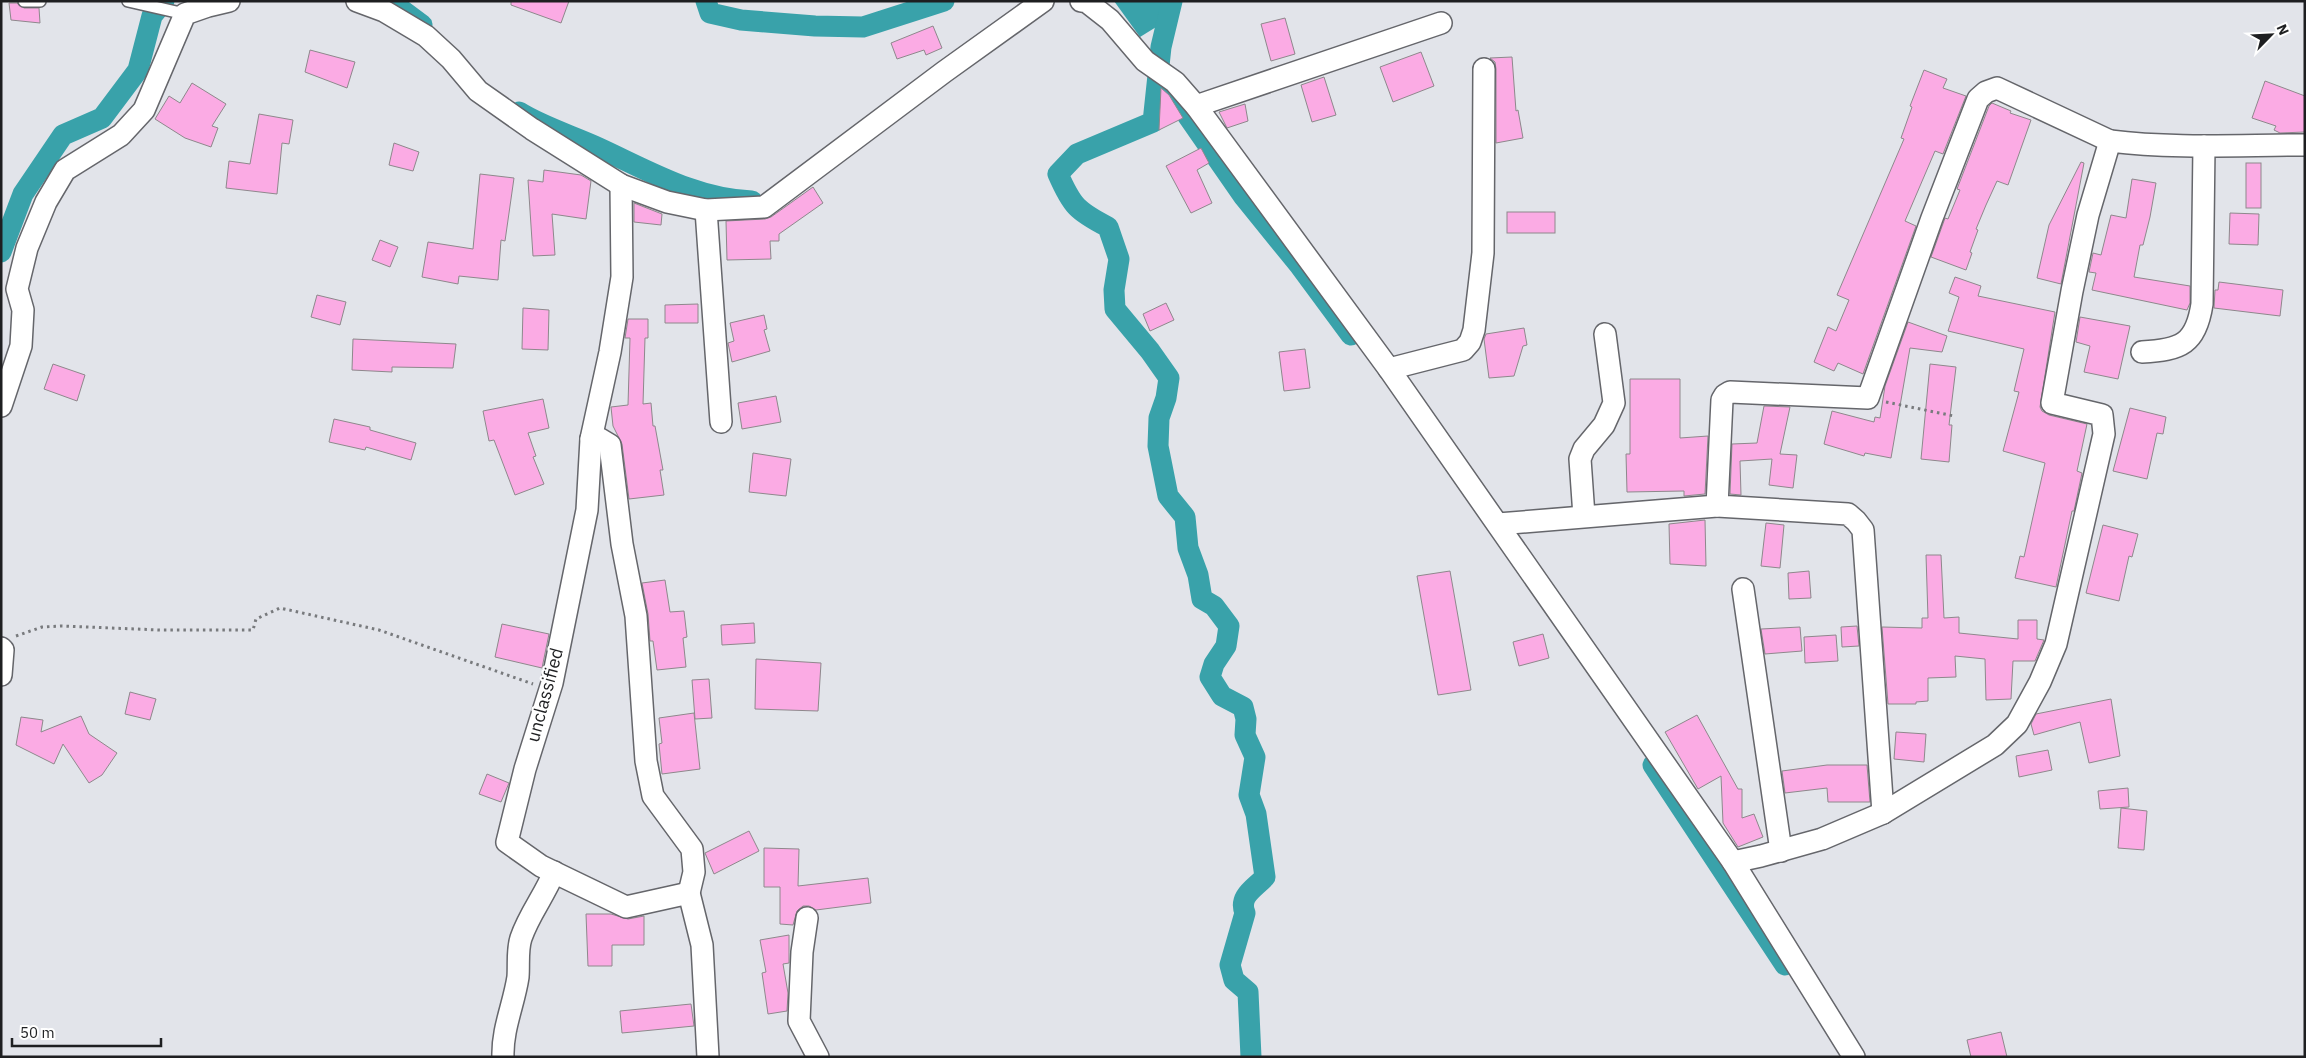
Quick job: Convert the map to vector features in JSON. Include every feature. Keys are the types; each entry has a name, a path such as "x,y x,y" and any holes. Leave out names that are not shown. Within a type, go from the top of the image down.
{"street":[{"path":"1,406 21,346 23,310 9,294 46,202 65,170 121,135 144,110 185,14 229,1"},
{"path":"357,1 384,11 426,36 451,59 478,91 532,130 621,185 667,202 706,210 764,207 944,72 1043,1"},
{"path":"1081,1 1087,2 1110,20 1145,61 1164,74 1196,106 1388,369 1733,862 1854,1057"},
{"path":"1196,106 1441,23"},
{"path":"1388,369 1462,350 1470,342 1474,330 1483,253 1484,69"},
{"path":"1717,506 1718,440 1722,400 1725,395 1730,392 1868,398 1932,218 1978,99 1986,92 1997,88 2110,141 2134,144 2204,146 2305,145"},
{"path":"1733,862 1822,839 1883,813 1995,744 2017,724 2035,691 2056,644 2104,434 2102,415 2052,403 2088,215 2110,141"},
{"path":"2142,352 2169,350 2187,340 2199,326 2202,304 2204,146"},
{"name":"unclassified","path":"621,185 622,276 610,352 591,439 587,510 550,688 524,769 507,842 554,872 626,907 689,893"},
{"path":"706,210 721,422"},
{"path":"1584,516 1580,459 1584,449 1604,425 1614,404 1605,334"},
{"path":"591,439 600,439 610,445 622,544 636,616 646,762 653,796 692,849 694,872 689,893 702,945 708,1057"},
{"path":"1498,524 1717,506 1848,514 1856,520 1863,530 1883,813"},
{"path":"1743,589 1781,851"},
{"path":"1,675 3,650 6,643"},
{"path":"503,1057 505,1024 518,978 520,940 533,910 547,890 554,872"},
{"path":"807,918 802,952 799,1021 818,1057"}],"lane":[{"path":"24,1 40,1"},
{"path":"128,1 185,14"}],"path":[{"path":"1868,398 1954,416"},
{"path":"6,643 42,627 253,630 256,619 280,608 379,630 506,676 550,688"}],"water":[{"path":"1114,1 1166,1 1161,24 1140,37"}],"building":[{"path":"511,1 569,1 561,23 511,5"},
{"path":"9,3 17,3 24,8 39,8 40,23 11,20"},
{"path":"1285,18 1295,54 1271,61 1261,24"},
{"path":"933,26 942,48 926,55 924,50 897,59 891,43"},
{"path":"310,50 355,62 347,88 305,72"},
{"path":"1421,52 1434,86 1393,102 1380,67"},
{"path":"1512,57 1516,111 1518,110 1523,138 1496,143 1496,69 1495,62 1490,58"},
{"path":"1924,70 1947,79 1943,88 1966,96 1943,154 1935,151 1905,221 1916,226 1863,374 1838,363 1834,371 1814,362 1828,327 1836,331 1849,300 1837,295 1904,139 1901,138 1912,107 1910,106"},
{"path":"1324,77 1336,115 1312,122 1301,85"},
{"path":"2265,81 2305,96 2305,132 2280,133 2274,130 2276,126 2252,118"},
{"path":"192,83 226,104 212,126 218,128 211,147 185,138 155,119 169,96 180,103"},
{"path":"1161,88 1169,95 1183,118 1159,130"},
{"path":"1992,103 2011,111 2010,113 2031,120 2008,185 1997,181 1986,205 1976,229 1978,230 1966,270 1931,257 1945,218 1948,219 1960,190 1957,189 1989,106"},
{"path":"1245,104 1248,121 1227,128 1219,112"},
{"path":"259,114 293,120 289,144 282,143 277,194 226,188 229,161 250,164"},
{"path":"394,143 419,152 413,171 389,165"},
{"path":"1201,148 1209,163 1197,170 1212,203 1191,213 1166,166"},
{"path":"2081,162 2084,163 2061,284 2037,278 2049,225"},
{"path":"2246,163 2261,163 2261,208 2246,208"},
{"path":"544,170 581,175 591,181 586,219 552,214 555,255 533,256 528,180 543,182"},
{"path":"480,174 514,178 505,241 501,240 498,280 459,276 458,284 422,277 428,242 473,249"},
{"path":"2132,179 2156,183 2150,217 2143,245 2140,245 2134,277 2190,286 2190,303 2187,310 2092,290 2096,273 2089,272 2093,253 2101,255 2111,215 2126,218"},
{"path":"813,187 823,203 779,234 779,241 770,241 771,259 727,260 726,221 771,217"},
{"path":"634,203 662,214 661,225 634,222"},
{"path":"1507,212 1555,212 1555,233 1507,233"},
{"path":"2230,213 2259,214 2258,245 2229,244"},
{"path":"380,240 398,247 390,267 372,260"},
{"path":"1955,277 1981,286 1978,296 2055,312 2040,407 2042,411 2049,415 2087,424 2077,471 2082,473 2056,587 2015,578 2020,556 2024,557 2045,463 2003,451 2019,392 2014,391 2024,349 1948,331 1959,297 1949,293"},
{"path":"2219,282 2283,290 2280,316 2214,308 2215,290 2218,290"},
{"path":"317,295 346,302 340,325 311,317"},
{"path":"1166,303 1174,320 1150,331 1143,314"},
{"path":"698,304 698,323 665,323 665,305"},
{"path":"523,308 549,310 548,350 522,349"},
{"path":"764,315 767,329 764,330 770,351 732,362 728,343 734,341 730,323"},
{"path":"2080,317 2130,326 2118,379 2084,372 2090,346 2076,342"},
{"path":"628,319 648,319 648,338 645,338 643,404 651,403 653,426 655,426 663,470 660,470 664,495 629,499 622,444 613,426 611,407 628,405 630,338 625,338"},
{"path":"1908,322 1947,336 1942,352 1910,348 1891,458 1865,453 1864,456 1824,444 1832,411 1874,422 1875,417 1880,418 1885,386"},
{"path":"1524,328 1527,345 1523,346 1514,376 1489,378 1484,339 1486,334"},
{"path":"353,339 456,344 453,368 392,367 392,372 352,370"},
{"path":"1305,349 1310,388 1284,391 1279,352"},
{"path":"53,364 85,375 77,401 44,389"},
{"path":"1930,364 1956,367 1949,425 1952,425 1949,462 1921,459"},
{"path":"1630,379 1680,379 1680,438 1708,436 1705,494 1684,496 1684,491 1627,492 1626,454 1630,454"},
{"path":"776,396 781,422 742,429 738,403"},
{"path":"543,399 549,428 528,433 536,456 533,457 544,484 515,495 494,440 489,441 483,411"},
{"path":"1764,406 1790,407 1780,454 1797,455 1793,488 1769,485 1772,459 1740,461 1741,495 1730,494 1732,444 1757,443"},
{"path":"2130,408 2166,417 2163,434 2157,433 2147,479 2113,471"},
{"path":"334,419 370,427 370,430 416,443 411,460 366,447 365,450 329,442"},
{"path":"753,453 791,459 786,496 749,492"},
{"path":"1705,520 1706,566 1670,564 1669,524"},
{"path":"1766,523 1784,525 1780,568 1761,566"},
{"path":"2103,525 2138,534 2132,557 2129,556 2119,601 2086,593"},
{"path":"1926,555 1941,555 1944,618 1959,617 1959,633 2018,639 2018,620 2037,620 2037,639 2044,640 2035,661 2013,661 2011,699 1986,700 1985,659 1955,656 1956,677 1928,678 1928,701 1916,702 1916,704 1888,704 1882,627 1922,628 1922,618 1928,618"},
{"path":"1450,571 1471,690 1438,695 1417,576"},
{"path":"1809,571 1811,598 1789,599 1788,573"},
{"path":"665,580 670,612 684,611 687,637 683,638 686,667 657,670 653,641 650,641 648,614 642,583"},
{"path":"754,623 755,643 722,645 721,625"},
{"path":"502,624 549,634 542,668 495,657"},
{"path":"1857,626 1859,646 1842,647 1841,627"},
{"path":"1800,627 1802,651 1765,654 1761,629"},
{"path":"1543,634 1549,658 1519,666 1513,642"},
{"path":"1836,635 1838,661 1805,663 1804,637"},
{"path":"756,659 821,663 818,711 755,709"},
{"path":"709,679 712,718 695,719 692,680"},
{"path":"130,692 156,699 150,720 125,714"},
{"path":"2111,699 2120,756 2089,763 2080,722 2034,735 2031,724 2036,714"},
{"path":"694,713 700,769 662,774 659,744 662,743 659,718"},
{"path":"1697,715 1738,789 1742,789 1742,818 1754,814 1763,837 1738,847 1723,823 1721,776 1698,789 1665,732"},
{"path":"81,716 89,734 117,753 102,775 89,783 63,744 54,764 16,745 21,717 43,720 41,732"},
{"path":"1896,732 1926,734 1924,762 1894,759"},
{"path":"2048,750 2052,770 2019,777 2016,756"},
{"path":"1827,765 1867,765 1870,802 1828,802 1827,788 1785,793 1782,771"},
{"path":"487,774 509,783 501,802 479,794"},
{"path":"2128,788 2129,807 2100,809 2098,791"},
{"path":"2121,808 2147,811 2144,850 2118,848"},
{"path":"749,831 759,851 714,874 705,853"},
{"path":"764,848 799,849 798,886 868,878 871,903 816,910 809,906 803,906 797,911 793,925 780,924 780,887 764,887"},
{"path":"586,914 611,914 628,919 644,916 644,945 612,945 612,966 588,966"},
{"path":"789,935 789,963 783,964 788,993 787,1011 768,1014 762,973 766,972 760,940"},
{"path":"691,1004 694,1026 622,1033 620,1011"},
{"path":"2001,1032 2007,1057 1971,1057 1967,1040"}],"waterway":[{"path":"1,252 23,194 63,135 102,118 138,70 152,16 164,1"},
{"path":"390,1 422,25"},
{"path":"706,1 710,13 741,20 815,26 863,27 944,1"},
{"path":"1172,1 1161,47 1153,122 1077,154 1058,174 1067,194 1082,212 1108,227 1119,259 1114,290 1115,309 1150,351 1169,378 1166,398 1159,418 1158,446 1168,496 1185,517 1188,548 1198,575 1202,599 1214,606 1229,626 1226,646 1214,664 1210,677 1222,696 1243,707 1246,719 1245,735 1255,757 1249,795 1256,814 1265,877 1252,889 1244,902 1245,913 1230,965 1234,980 1248,992 1251,1057"},
{"path":"1160,76 1244,197 1300,266 1351,335"},
{"path":"519,112 673,182 712,195 752,201"},
{"path":"1653,765 1785,965"}]}
